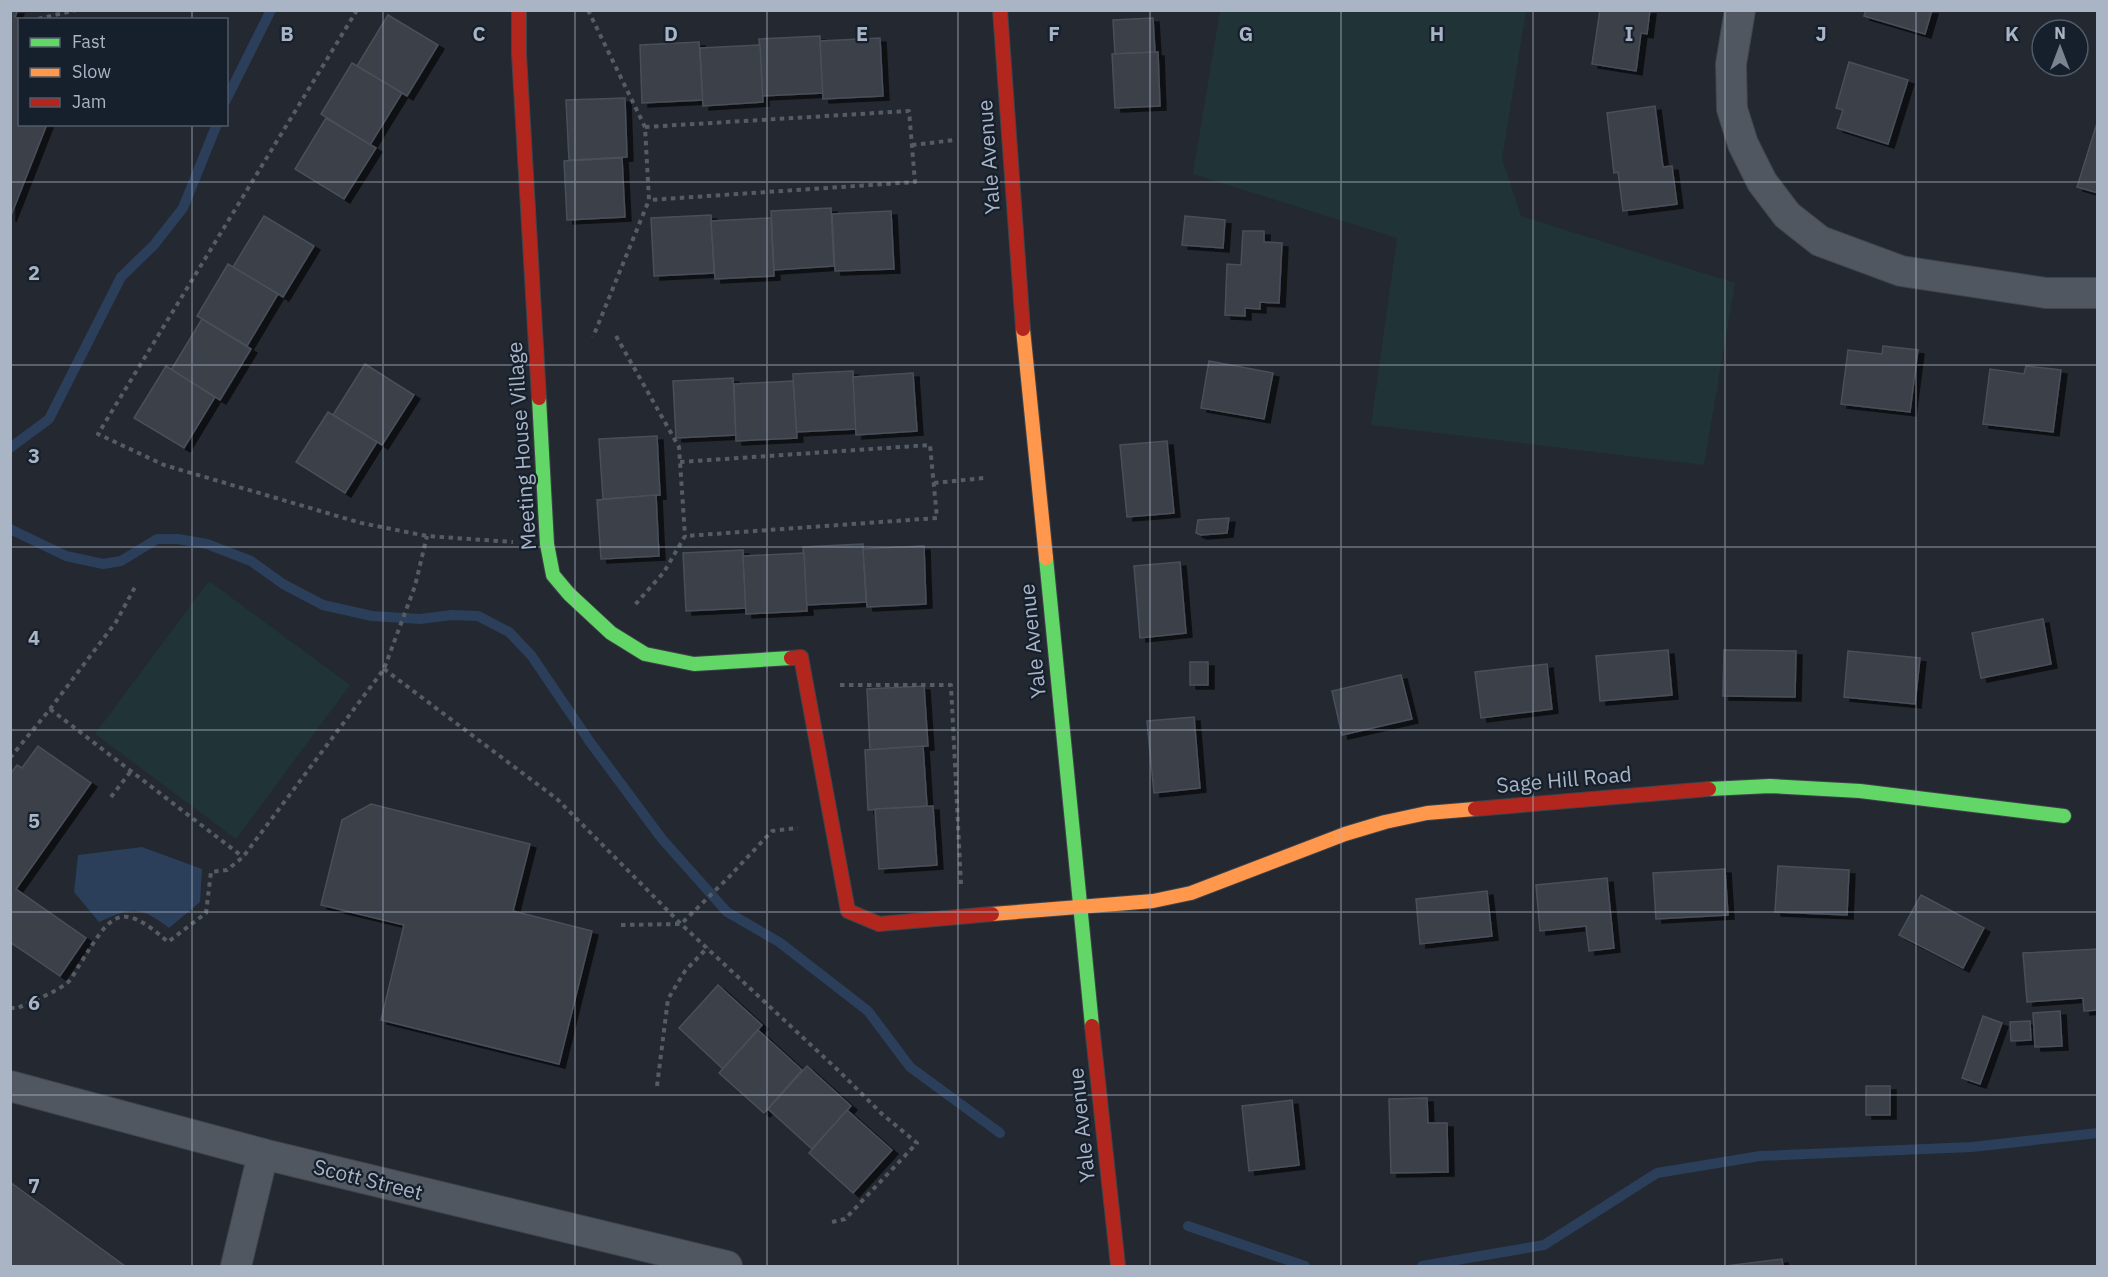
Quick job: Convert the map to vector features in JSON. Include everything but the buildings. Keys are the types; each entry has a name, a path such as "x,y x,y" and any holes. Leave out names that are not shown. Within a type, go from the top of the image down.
{"street":[{"name":"Meeting House Village","path":"519,10 519,54 547,544 553,575 569,594 611,633 645,654 694,663 801,657 848,910 879,924 1081,908"},
{"name":"Yale Avenue","path":"1000,10 1019,283 1118,1266"},
{"path":"1740,10 1731,64 1732,109 1747,154 1762,182 1787,215 1820,241 1901,271 2046,293 2097,292"},
{"name":"Sage Hill Road","path":"1081,908 1153,901 1191,893 1345,834 1385,822 1428,813 1680,790 1770,786 1860,791 2064,816"},
{"name":"Scott Street","path":"10,1086 262,1154 727,1266"},
{"path":"236,1266 262,1154"}],"path":[{"path":"42,18 76,10"},
{"path":"357,10 98,434 164,465 361,523 427,536 547,544"},
{"path":"588,10 645,127 648,200 593,338"},
{"path":"645,127 909,111 915,182 648,200"},
{"path":"912,145 955,140"},
{"path":"611,633 664,572 685,536 679,447 616,336"},
{"path":"680,462 930,445 934,483 936,518 685,536"},
{"path":"934,483 984,478"},
{"path":"10,1008 18,1008 69,982 108,922 123,916 136,918 150,926 168,942 206,913 211,872 227,870 243,857 384,669 415,586 427,536"},
{"path":"10,758 50,710 116,622 135,587"},
{"path":"384,669 557,799 681,924 708,947 882,1114 917,1143 845,1219 828,1223"},
{"path":"806,687 860,684 951,685 963,917"},
{"path":"50,710 243,857"},
{"path":"111,797 131,771"},
{"path":"621,925 681,924 772,831 831,824"},
{"path":"657,1086 668,999 685,971 708,947"}],"green space":[{"path":"1220,11 1526,11 1502,159 1521,216 1735,283 1704,465 1371,425 1397,238 1193,174"},
{"path":"209,581 350,685 236,839 95,734"}],"water":[{"path":"142,847 202,869 200,902 169,928 150,915 135,911 120,913 99,922 74,892 78,855"}],"waterway":[{"path":"228,96 271,10"},
{"path":"10,448 49,419 121,277 154,245 183,208 216,126"},
{"path":"10,529 66,556 103,564 121,561 157,539 178,539 207,544 251,561 283,584 323,605 372,616 420,619 452,615 478,616 509,632 531,655 590,742 662,839 727,912 779,942 868,1011 910,1067 1000,1133"},
{"path":"1422,1266 1544,1245 1657,1173 1760,1156 1972,1147 2098,1133"},
{"path":"1188,1226 1305,1266"}],"traffic: fast":[{"path":"539,398 547,544 553,575 569,594 611,633 645,654 694,664 791,658"},
{"path":"1046,558 1092,1026"},
{"path":"1709,789 1770,786 1860,791 2064,816"}],"traffic: slow":[{"path":"1023,329 1046,558"},
{"path":"992,914 1153,901 1191,893 1345,834 1385,822 1427,813 1475,809"}],"traffic: jam":[{"path":"519,10 519,54 539,398"},
{"path":"1000,10 1023,329"},
{"path":"791,658 801,657 848,911 879,924 992,914"},
{"path":"1475,809 1709,789"},
{"path":"1092,1026 1118,1266"}]}
